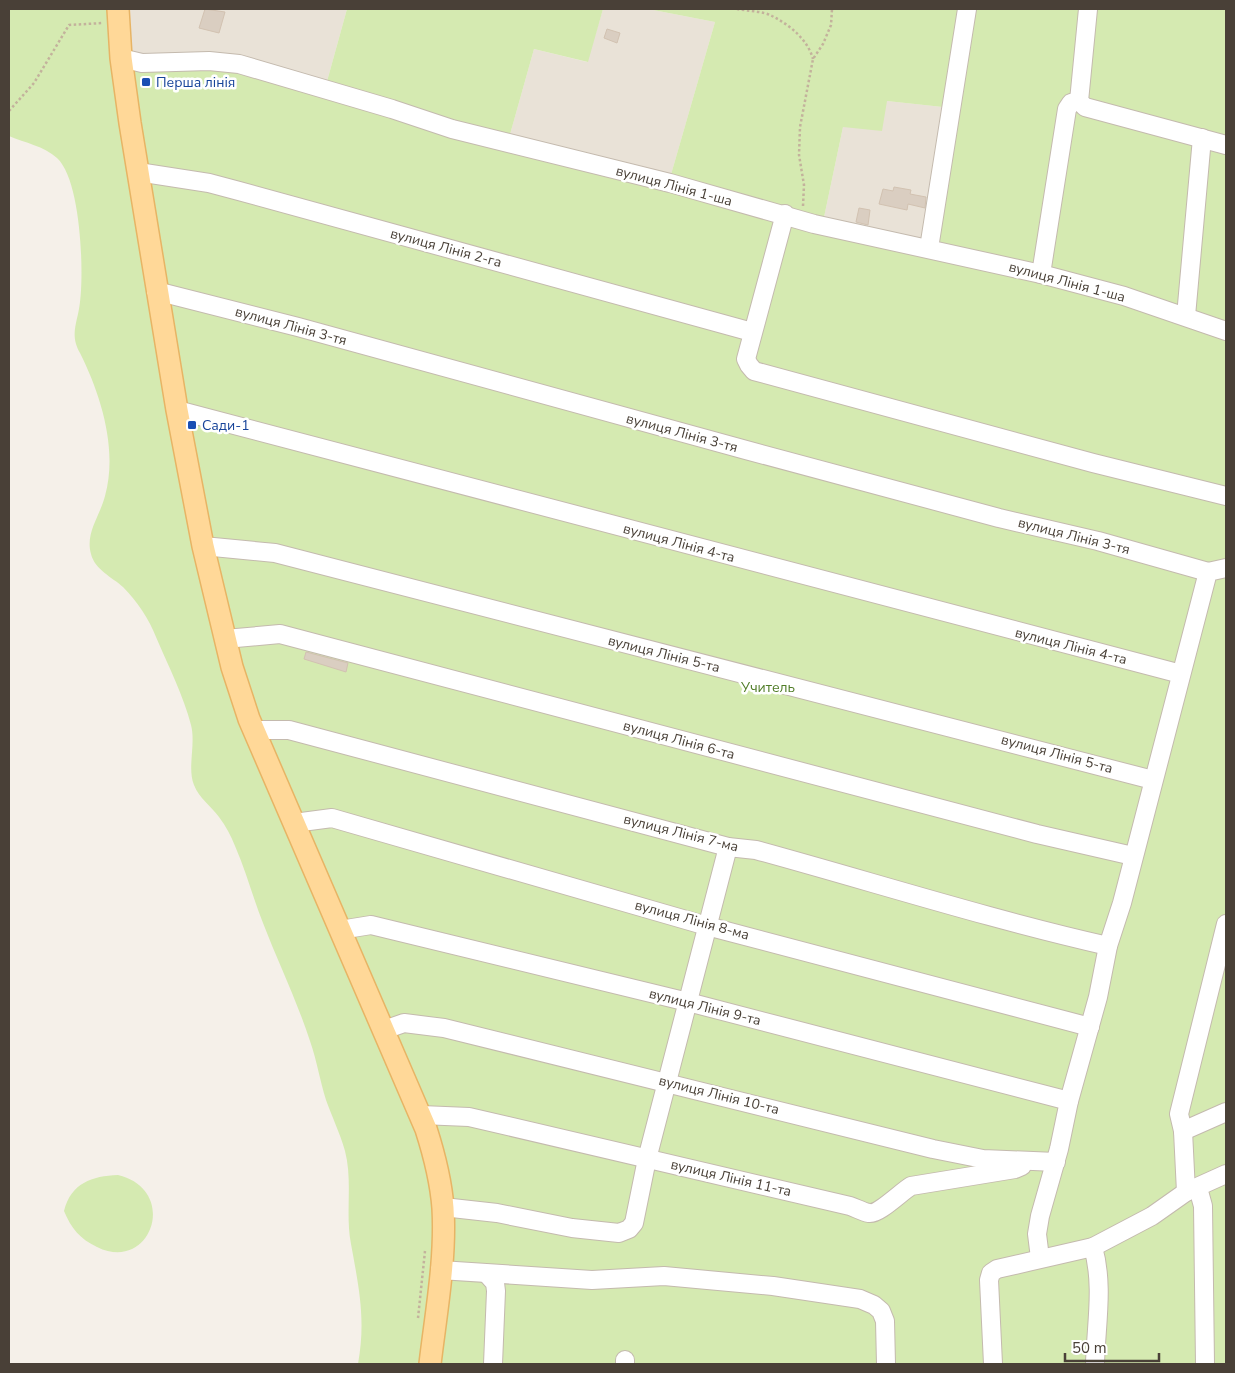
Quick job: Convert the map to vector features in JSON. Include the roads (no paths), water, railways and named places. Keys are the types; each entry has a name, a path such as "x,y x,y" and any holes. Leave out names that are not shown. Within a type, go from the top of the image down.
{"main road":[{"path":"118,14 121,58 156,291 203,546 225,639 254,730 420,1115 436,1162 443,1207 440,1270 430,1364"}],"lane":[{"path":"929,248 966,9"},
{"path":"1079,101 1088,9"},
{"name":"вулиця Лінія 1-ша","path":"121,58 142,63 210,61 239,64 392,109 452,129 670,183 802,220 1041,274 1124,296 1226,331"},
{"path":"1079,101 1085,107 1096,111 1226,145"},
{"path":"1041,274 1067,110 1071,103 1079,101"},
{"path":"1186,316 1202,138"},
{"name":"вулиця Лінія 2-га","path":"138,172 239,191 752,332"},
{"path":"785,214 768,283 752,332 746,359 749,366 754,370 1093,463 1226,496"},
{"name":"вулиця Лінія 3-тя","path":"156,291 298,327 999,518 1098,540 1208,572"},
{"name":"вулиця Лінія 4-та","path":"177,410 1181,674"},
{"name":"вулиця Лінія 5-та","path":"203,546 274,553 1153,780"},
{"path":"1040,1258 1037,1234 1040,1216 1056,1162 1069,1101 1090,1027 1108,946 1122,903 1132,856 1208,572 1226,568"},
{"name":"вулиця Лінія 6-та","path":"225,639 280,634 1019,830 1132,856"},
{"name":"вулиця Лінія 7-ма","path":"254,730 289,730 728,847 756,850 935,899 1026,928 1108,946"},
{"name":"вулиця Лінія 8-ма","path":"294,823 332,818 708,926 1090,1027"},
{"path":"443,1207 497,1213 572,1228 619,1233 629,1229 634,1223 647,1159 728,847"},
{"path":"1204,1364 1203,1206 1192,1190 1179,1114 1226,924"},
{"name":"вулиця Лінія 9-та","path":"340,930 371,925 688,1002 1069,1101"},
{"name":"вулиця Лінія 10-та","path":"384,1030 404,1023 444,1028 933,1149 983,1159 1056,1162"},
{"path":"1183,1131 1226,1112"},
{"name":"вулиця Лінія 11-та","path":"420,1115 468,1117 850,1206 870,1214 877,1212 911,1186 1015,1169 1031,1161"},
{"path":"993,1364 989,1280 991,1273 997,1269 1040,1258 1055,1257 1093,1247 1152,1216 1192,1190 1226,1174"},
{"path":"1093,1247 1098,1262 1099,1296 1095,1364"},
{"path":"440,1270 592,1280 664,1276 774,1286 860,1300 874,1305 881,1311 886,1320 886,1364"},
{"path":"487,1274 495,1283 496,1291 492,1364"}],"place":[{"name":"Перша лінія","path":"146,82"},
{"name":"Сади-1","path":"192,425"}],"park label":[{"name":"Учитель","path":"768,687"}]}
